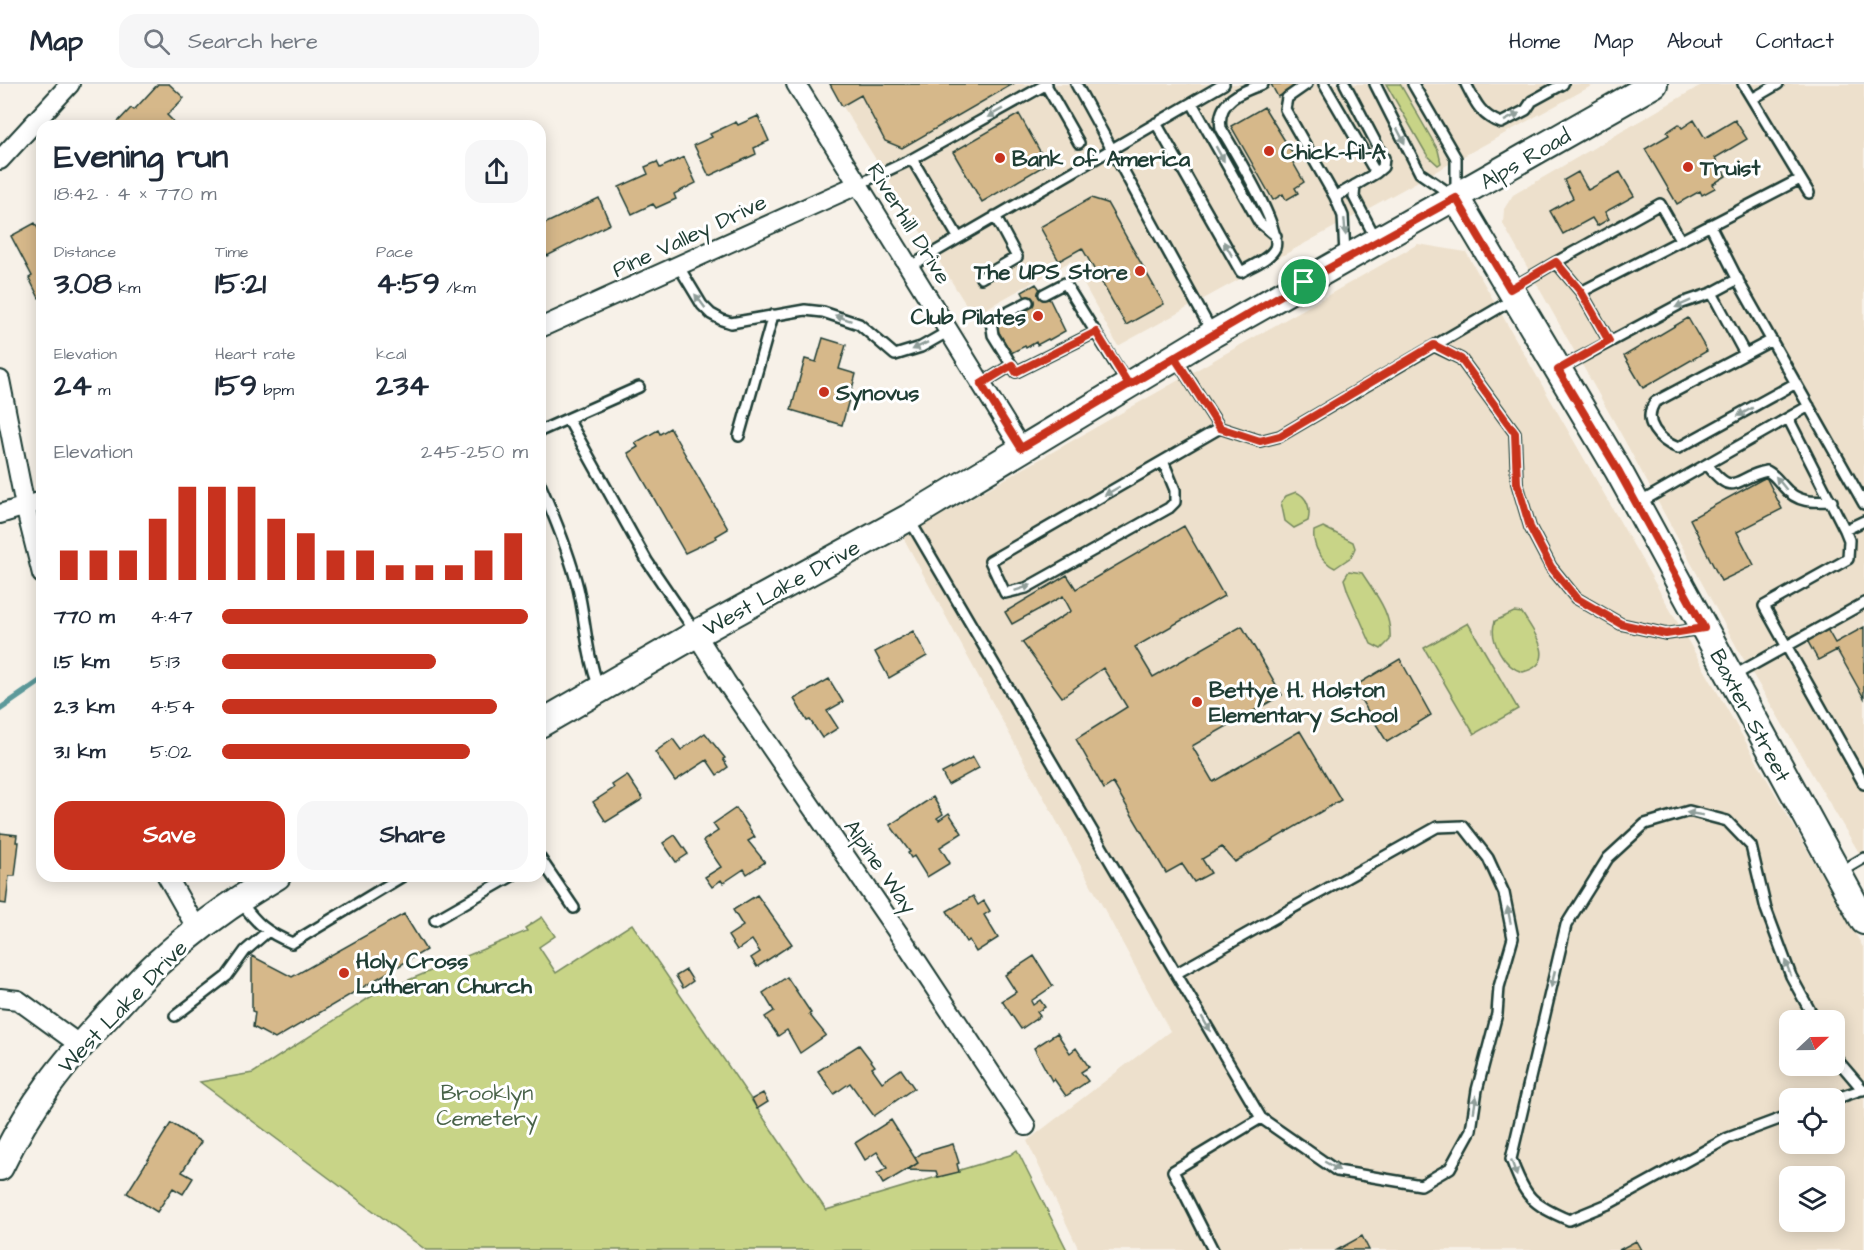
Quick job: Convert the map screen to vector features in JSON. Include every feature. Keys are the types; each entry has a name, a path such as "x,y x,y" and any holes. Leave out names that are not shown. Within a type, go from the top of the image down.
{"main road":[{"name":"Alps Road","path":"1021,448 1213,334 1654,84"},
{"name":"Baxter Street","path":"1456,198 1637,504 1838,874 1862,912"},
{"name":"West Lake Drive","path":"546,720 696,634 908,518 1021,448"},
{"name":"West Lake Drive","path":"0,1167 37,1098 80,1045 157,963 197,929 267,882"}],"street":[{"path":"37,120 70,84"},
{"name":"Riverhill Drive","path":"796,84 1021,448"},
{"path":"0,160 36,121"},
{"name":"Pine Valley Drive","path":"546,325 679,267 857,184"},
{"path":"0,380 33,504 36,527"},
{"path":"0,514 33,504"},
{"name":"Alpine Way","path":"696,634 726,682 905,943 1026,1126"},
{"path":"170,882 197,929"},
{"path":"0,998 18,1000 80,1045"}],"lane":[{"path":"857,184 912,159 1047,84 1079,143"},
{"path":"1076,84 1213,334"},
{"path":"909,267 1224,84"},
{"path":"1156,123 1241,272 1268,256 1275,248 1276,236 1270,217 1221,128 1219,119 1226,103 1245,90 1263,84"},
{"path":"1307,84 1287,98 1285,109 1335,197 1343,216 1345,259"},
{"path":"1324,84 1376,173"},
{"path":"1335,197 1376,173 1383,167 1384,158 1345,84"},
{"path":"1375,84 1420,173 1456,198"},
{"path":"1413,84 1456,158 1456,198"},
{"path":"1466,84 1481,112 1489,119 1501,123 1526,110 1532,101 1563,84"},
{"path":"1743,84 1809,193"},
{"path":"1752,99 1778,84"},
{"path":"1192,103 1259,222 1276,236"},
{"path":"912,159 958,237"},
{"path":"1581,292 1800,179"},
{"path":"1355,185 1354,197 1377,241"},
{"path":"1175,358 1220,428 1260,441 1280,436 1434,345 1556,262 1660,204 1681,241"},
{"path":"981,278 1017,257 995,216"},
{"path":"1710,225 1864,504"},
{"path":"1556,262 1581,292 1609,341"},
{"path":"679,267 702,304 711,314 731,323 805,310 823,312 849,320 867,331 895,355 921,346 949,331"},
{"path":"1558,370 1682,303 1712,293 1738,279"},
{"path":"1044,294 1065,283 1129,385"},
{"path":"1712,293 1745,354"},
{"path":"1028,302 991,321 993,335 1016,372 1096,332"},
{"path":"739,436 773,315"},
{"path":"1772,340 1655,402 1651,408 1650,419 1655,432 1665,443 1678,448 1796,383"},
{"path":"1434,345 1461,359 1515,433 1517,483 1530,527 1551,567 1576,598 1621,624 1666,634 1704,628"},
{"path":"981,384 1012,365"},
{"path":"546,428 639,387"},
{"path":"1637,504 1809,406"},
{"path":"1788,418 1845,530 1849,540 1848,559 1764,606 1864,784"},
{"path":"568,419 647,561 696,634"},
{"path":"1163,461 1175,490 1175,502 1169,508 1026,588 1005,593 990,561 1220,428"},
{"path":"1707,464 1725,484 1730,485 1755,473 1767,471 1775,475 1786,490 1806,503 1832,501"},
{"path":"546,497 559,525 578,589 590,664 600,689"},
{"path":"908,518 1177,974 1262,1118 1337,1171 1421,1185 1450,1168 1471,1130 1477,1090 1497,1014 1499,987 1513,938 1504,894 1488,858 1463,826 1437,827 1177,974"},
{"path":"1845,530 1864,521"},
{"path":"1731,678 1864,603"},
{"path":"1779,1119 1728,1138 1608,1204 1569,1220 1542,1209 1522,1189 1511,1159 1566,925 1608,858 1646,824 1689,812 1727,821 1751,846 1766,909 1791,976 1810,1010"},
{"path":"1838,874 1864,858"},
{"path":"546,866 574,908"},
{"path":"239,899 267,933 292,944 393,882"},
{"path":"435,920 502,882"},
{"path":"175,1016 227,976 244,951 267,933"},
{"path":"1845,1069 1863,1089 1845,1095"},
{"path":"1214,1250 1173,1171 1262,1118"}],"shaded area":[{"path":"829,84 1595,84 1118,346 1071,261 973,316"},
{"path":"1703,84 1864,84 1864,861 1740,653 1503,224 1504,209 1513,195"},
{"path":"1418,244 1466,252 1864,949 1864,1250 1079,1250 1027,1141 1170,1031 903,537"}],"green space":[{"path":"1386,84 1400,84 1438,150 1441,163 1438,165 1427,155"},
{"path":"1296,492 1306,500 1309,517 1308,521 1294,528 1285,521 1281,502 1286,496"},
{"path":"1323,527 1353,542 1355,548 1351,557 1335,568 1322,558 1316,548 1314,531"},
{"path":"1349,571 1362,573 1386,613 1390,640 1381,649 1371,644 1348,592 1344,579"},
{"path":"1514,612 1522,613 1537,637 1542,654 1540,662 1534,668 1523,672 1504,659 1494,636 1495,621"},
{"path":"1468,623 1518,709 1474,734 1424,648"},
{"name":"Brooklyn Cemetery","path":"542,917 555,936 539,947 556,973 632,924 826,1210 1010,1155 1017,1150 1067,1250 426,1250 200,1082 253,1073 375,994 527,931 525,928"}],"building":[{"path":"158,84 169,84 184,98 167,115 172,120 120,120 131,108 134,110"},
{"path":"830,84 1013,84 902,148 885,141 861,95 842,106"},
{"path":"1271,84 1301,84 1278,97"},
{"name":"Chick-fil-A","path":"1264,107 1295,157 1291,159 1304,182 1295,188 1298,193 1286,200 1283,194 1273,200 1231,126"},
{"name":"Bank of America","path":"1019,114 1047,164 982,202 953,152"},
{"path":"758,116 769,141 754,148 756,154 709,176 694,145 712,137 710,134 736,122 738,125"},
{"name":"Truist","path":"1694,120 1705,138 1735,120 1747,139 1715,158 1726,176 1713,184 1715,188 1702,195 1700,191 1677,204 1645,149 1669,135 1667,132 1679,124 1682,128"},
{"path":"684,157 696,183 674,194 676,199 656,208 653,204 632,214 619,187 648,174 645,167 657,162 660,168"},
{"path":"1578,172 1588,190 1620,172 1634,196 1605,212 1609,219 1597,226 1592,218 1563,234 1550,211 1573,198 1564,180"},
{"path":"599,198 610,224 547,256 546,223"},
{"path":"1091,198 1107,203 1164,304 1126,325 1082,248 1059,261 1040,227"},
{"path":"35,223 36,225 36,292 29,278 32,276 11,236"},
{"name":"Club Pilates","path":"1036,284 1047,299 1049,298 1065,331 1037,345 1036,342 1011,353 996,327 1031,308 1022,292"},
{"path":"1688,318 1707,351 1643,388 1624,356"},
{"name":"Synovus","path":"823,338 846,345 839,369 856,374 842,425 791,410 805,359 816,362"},
{"path":"670,428 728,529 716,536 717,538 685,553 628,453 638,447 635,443 658,430 660,434"},
{"path":"1766,477 1782,509 1737,532 1754,565 1721,581 1690,519"},
{"name":"Bettye H. Holston Elementary School","path":"1184,526 1224,596 1135,647 1153,677 1242,626 1282,695 1192,746 1213,782 1300,731 1341,800 1235,862 1222,847 1202,859 1211,873 1194,882 1182,864 1166,873 1113,783 1104,789 1076,739 1127,707 1103,668 1062,697 1022,642 1071,611 1063,596 1012,624 1005,612 1067,575 1076,589"},
{"path":"1864,627 1864,698 1837,650 1818,660 1807,640 1827,629 1835,643"},
{"path":"913,631 927,656 889,678 875,652"},
{"path":"1400,659 1431,715 1387,742 1353,687"},
{"path":"829,679 843,702 827,711 838,728 822,738 810,720 807,721 794,699"},
{"path":"705,733 725,758 723,759 728,767 717,775 707,760 675,781 655,752 673,739 681,750"},
{"path":"973,757 979,768 948,785 942,773"},
{"path":"627,775 643,799 606,822 593,802 614,788 612,785"},
{"path":"933,797 943,814 937,818 939,820 949,813 962,833 940,847 950,863 927,877 914,856 911,858 908,853 910,852 890,825"},
{"path":"736,808 755,837 748,841 765,862 747,874 744,869 723,883 721,880 712,887 705,877 721,867 703,841 718,831 713,824"},
{"path":"0,833 17,835 16,842 19,842 15,876 9,876 6,904 0,903"},
{"path":"675,835 688,854 676,862 663,843"},
{"path":"757,895 792,944 757,967 751,958 760,952 752,940 737,950 728,936 743,926 733,910"},
{"path":"973,896 978,905 984,901 990,911 984,915 998,938 976,952 969,940 966,942 947,911"},
{"name":"Holy Cross Lutheran Church","path":"404,914 426,950 275,1039 253,1027 255,1012 252,1011 252,956 292,977"},
{"path":"1034,956 1053,986 1031,1001 1033,1005 1040,1000 1045,1007 1037,1012 1040,1016 1021,1029 1002,1001 1016,992 1005,975"},
{"path":"686,970 693,981 683,988 676,976"},
{"path":"787,977 811,1013 809,1014 826,1035 800,1053 787,1030 778,1036 765,1017 774,1011 763,993"},
{"path":"1057,1033 1070,1053 1076,1048 1089,1067 1081,1072 1088,1081 1066,1096 1054,1079 1052,1081 1034,1048"},
{"path":"859,1045 875,1066 872,1068 882,1082 901,1069 914,1088 874,1116 850,1083 834,1094 818,1071"},
{"path":"763,1093 768,1102 757,1109 752,1099"},
{"path":"891,1120 918,1163 883,1184 877,1174 887,1168 877,1152 865,1160 855,1143"},
{"path":"171,1123 201,1142 182,1172 193,1178 183,1194 173,1188 157,1212 127,1193"},
{"path":"953,1144 959,1163 957,1164 959,1172 938,1177 936,1171 908,1170 918,1163 915,1158 922,1153"},
{"path":"1362,1236 1369,1250 1337,1250"},
{"path":"1636,1241 1641,1250 1619,1250"}],"waterway":[{"path":"0,709 36,684"}],"place":[{"name":"Chick-fil-A","path":"1269,151"},
{"name":"Bank of America","path":"1000,158"},
{"name":"Truist","path":"1688,167"},
{"name":"The UPS Store","path":"1140,271"},
{"name":"Club Pilates","path":"1038,316"},
{"name":"Synovus","path":"824,392"},
{"name":"Bettye H. Holston Elementary School","path":"1197,702"},
{"name":"Holy Cross Lutheran Church","path":"344,973"}],"route":[{"path":"1304,282 1213,334 1175,358 1129,385 1021,448 981,384 1012,365 1016,372 1096,332 1129,385 1175,358 1220,428 1260,441 1280,436 1434,345 1461,359 1515,433 1517,483 1530,527 1551,567 1576,598 1621,624 1666,634 1704,628 1618,470 1558,370 1609,341 1581,292 1556,262 1510,289 1456,198 1304,282"}]}
